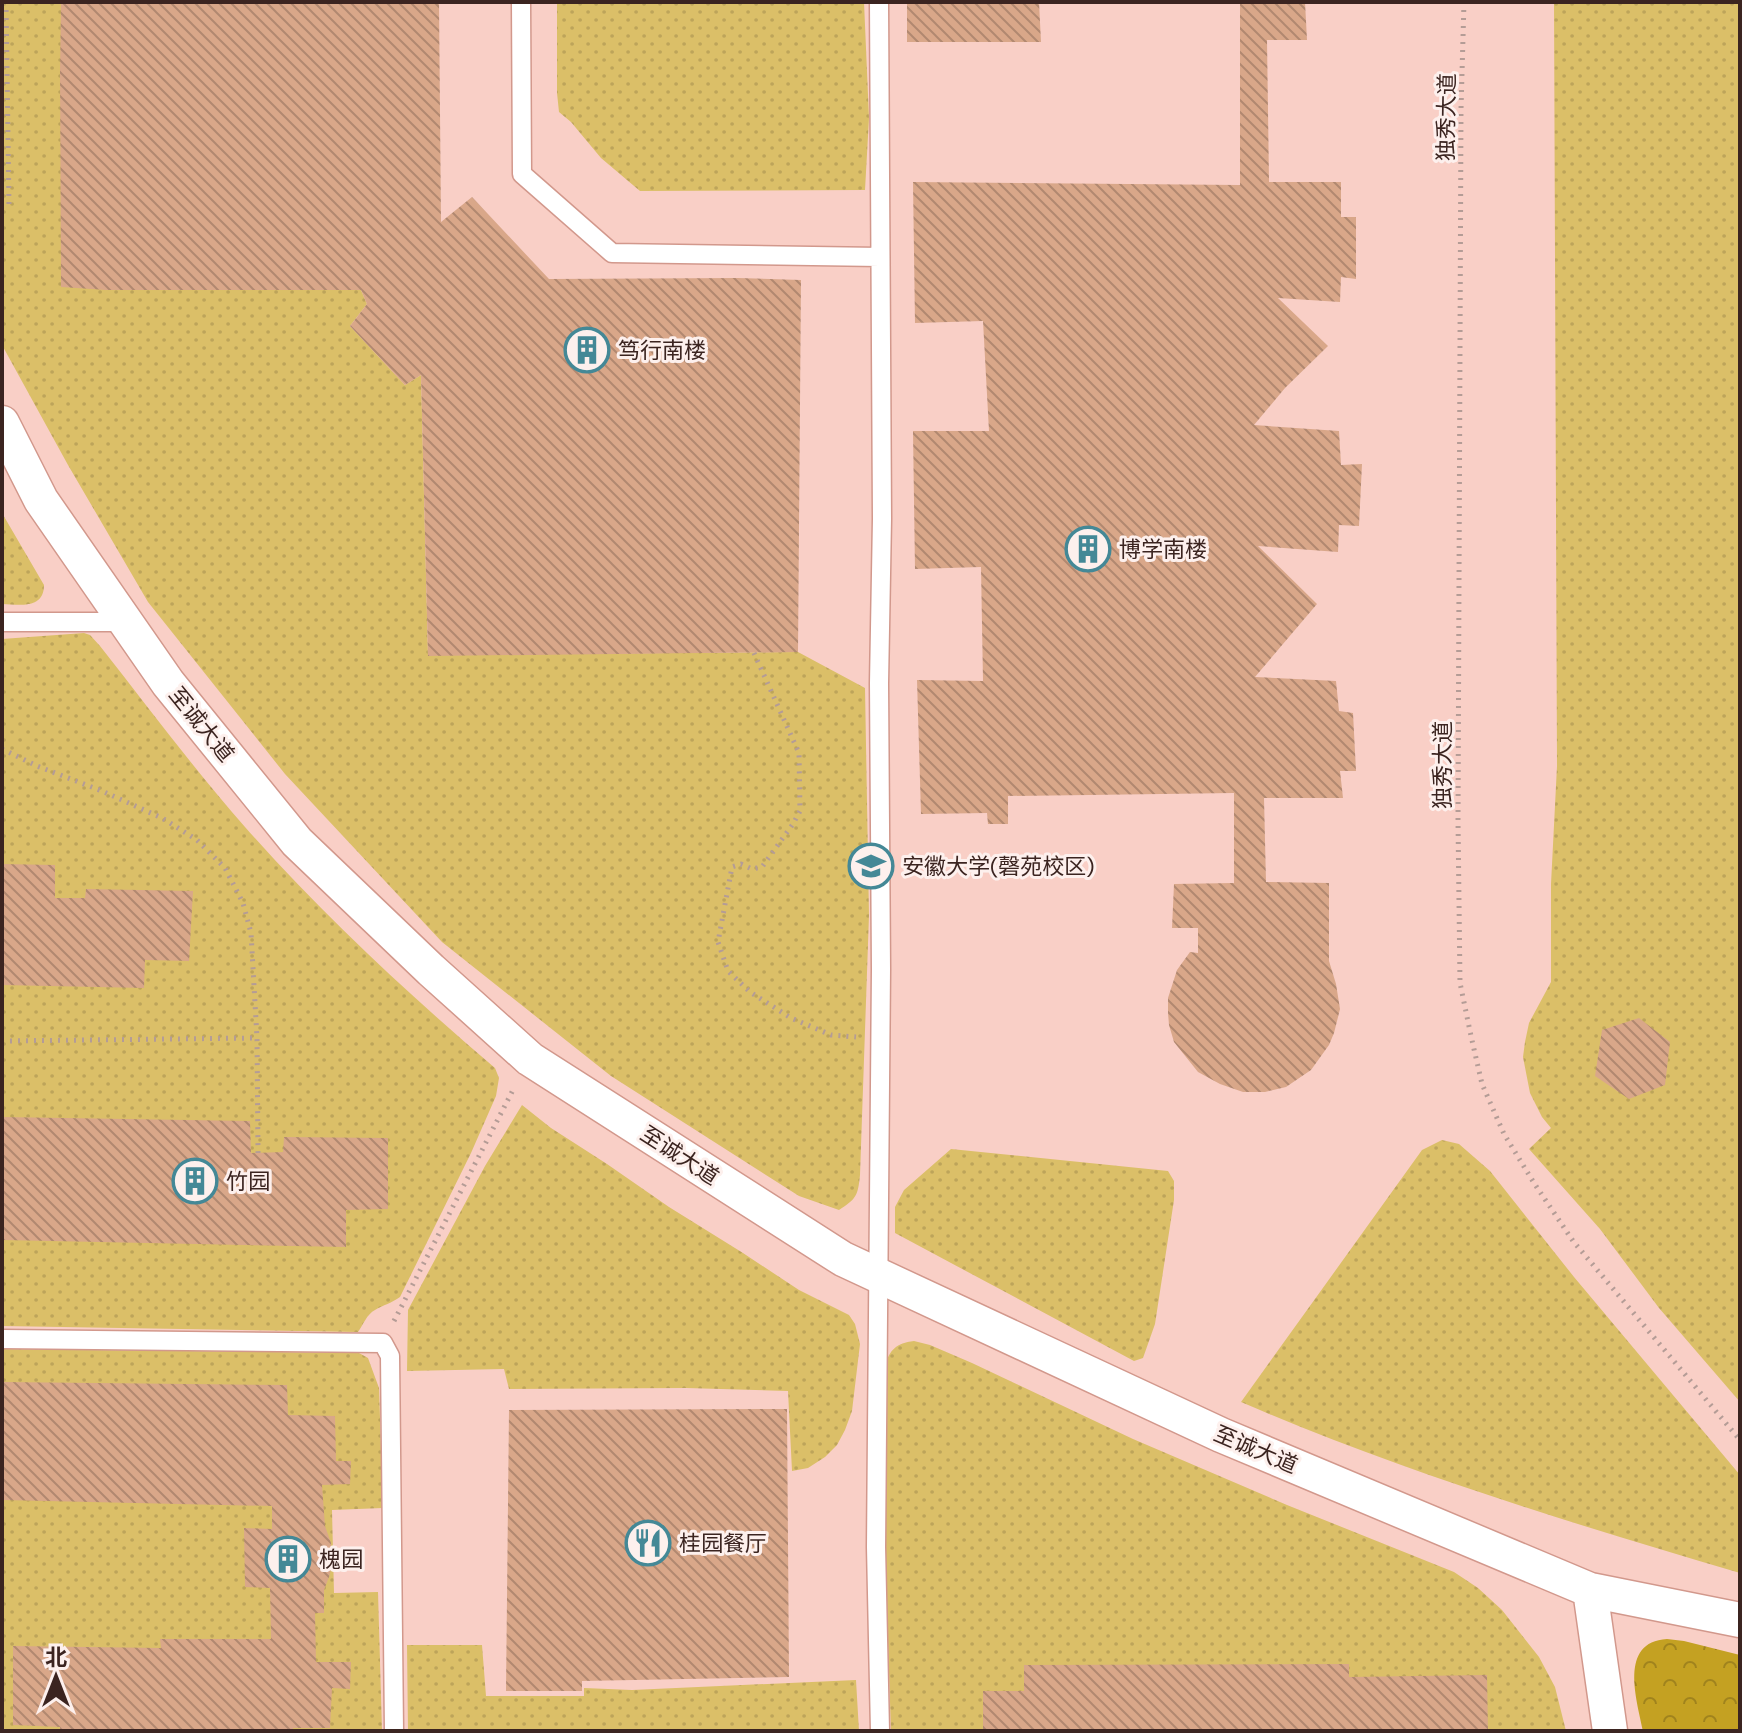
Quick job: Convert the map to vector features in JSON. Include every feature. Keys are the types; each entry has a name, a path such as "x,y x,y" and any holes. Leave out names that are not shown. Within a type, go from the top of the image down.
{"street":[{"name":"至诚大道","path":"2,423 41,500 168,683 297,842 530,1059 843,1259 1221,1435 1590,1590 1740,1620"},
{"path":"1590,1590 1610,1731"}],"lane":[{"path":"521,2 522,174 612,253 880,257"},
{"path":"879,2 881,1039 876,1547 880,1731"},
{"path":"2,622 126,622"},
{"path":"2,1339 383,1343 390,1356 394,1731"}],"path":[{"path":"6,2 9,206"},
{"name":"独秀大道","path":"1464,2 1458,805 1460,983 1482,1084 1504,1134 1534,1183 1573,1241 1740,1440"},
{"path":"754,653 799,753 800,811 762,867 752,869 741,864 732,867 718,942 728,971 750,992 791,1018 831,1035 881,1039"},
{"path":"2,749 162,818 197,840 225,868 243,903 251,933 257,1038 258,1153"},
{"path":"2,1041 257,1038"},
{"path":"383,1343 530,1059"}],"shaded area":[{"name":"安徽大学(磬苑校区)","path":"2,2 1740,2 1740,1731 2,1731"},
{"path":"2,2 63,2 361,290 367,304 350,326 405,385 421,375 428,655 798,652 865,688 869,915 860,1175 855,1196 845,1206 839,1210 799,1196 611,1076 442,942 285,774 148,602 2,345"},
{"path":"557,2 864,2 869,118 865,190 640,191 601,158 559,112"},
{"path":"1554,2 1740,2 1740,1402 1659,1308 1600,1229 1529,1149 1551,1128 1530,1093 1523,1057 1529,1023 1551,982 1551,884 1557,766"},
{"path":"2,513 44,585 40,598 30,604 2,604"},
{"path":"84,633 100,646 208,783 274,859 366,952 495,1068 499,1078 496,1096 471,1153 400,1297 372,1312 358,1332 2,1326 2,639"},
{"path":"522,1105 669,1207 799,1290 849,1315 855,1324 860,1344 852,1411 837,1445 825,1457 808,1468 792,1471 788,1391 509,1389 504,1369 407,1371 408,1310 485,1166"},
{"path":"1442,1140 1459,1144 1490,1171 1574,1277 1740,1475 1740,1573 1426,1474 1241,1402 1422,1150"},
{"path":"951,1149 1168,1171 1174,1181 1174,1200 1155,1324 1143,1358 1134,1361 895,1233 895,1207 904,1190"},
{"path":"914,1341 972,1363 1133,1439 1287,1505 1454,1572 1502,1610 1539,1657 1555,1687 1566,1731 891,1731 886,1585 885,1365 895,1348"},
{"path":"2,1349 359,1353 368,1358 379,1388 383,1508 332,1510 334,1593 378,1592 382,1731 2,1731"},
{"path":"407,1645 482,1645 486,1696 584,1696 584,1688 632,1690 856,1680 859,1731 408,1731"}],"green space":[{"path":"1667,1639 1740,1655 1740,1731 1643,1731 1635,1689 1636,1661 1642,1650"}],"building":[{"name":"笃行南楼","path":"61,2 439,2 441,222 472,197 549,279 801,280 798,652 428,656 421,375 405,385 350,326 367,304 361,290 106,290 61,287"},
{"path":"907,2 1039,2 1041,42 907,42"},
{"name":"博学南楼","path":"1240,2 1305,2 1307,40 1267,40 1269,182 1341,182 1341,217 1356,217 1356,279 1341,277 1340,302 1278,298 1328,346 1285,388 1254,425 1339,431 1341,465 1362,464 1359,526 1339,525 1338,552 1258,546 1317,604 1255,677 1336,681 1339,711 1353,713 1356,771 1340,771 1343,798 1264,798 1266,882 1329,883 1329,961 1340,1009 1329,1045 1311,1070 1286,1087 1265,1092 1243,1092 1198,1072 1174,1042 1169,1025 1168,998 1177,970 1190,952 1198,953 1198,928 1172,928 1174,884 1234,883 1234,793 1008,796 1008,824 988,824 987,813 921,814 917,680 983,681 981,567 915,569 913,431 989,431 983,321 915,323 913,182 1240,185"},
{"path":"2,864 55,865 55,898 85,898 86,889 193,891 189,961 145,960 144,988 2,985"},
{"path":"1639,1018 1670,1042 1665,1085 1629,1099 1595,1076 1602,1030"},
{"name":"竹园","path":"2,1117 250,1121 251,1153 283,1152 284,1137 388,1138 388,1209 346,1210 346,1247 2,1240"},
{"name":"槐园","path":"2,1382 287,1385 288,1415 335,1416 336,1461 351,1461 350,1484 322,1485 332,1565 324,1590 324,1613 315,1613 316,1662 351,1662 350,1689 332,1688 330,1728 293,1728 293,1731 60,1731 60,1727 13,1725 13,1646 161,1648 160,1639 271,1639 270,1588 245,1587 244,1528 272,1529 272,1506 2,1500"},
{"name":"桂园餐厅","path":"787,1409 789,1677 582,1681 582,1691 506,1691 509,1410"},
{"path":"1349,1664 1349,1677 1487,1675 1488,1731 983,1731 983,1691 1024,1691 1024,1665"}],"place":[{"name":"笃行南楼","path":"587,350"},
{"name":"博学南楼","path":"1088,549"},
{"name":"安徽大学(磬苑校区)","path":"871,866"},
{"name":"竹园","path":"195,1181"},
{"name":"桂园餐厅","path":"648,1543"},
{"name":"槐园","path":"288,1559"}]}
